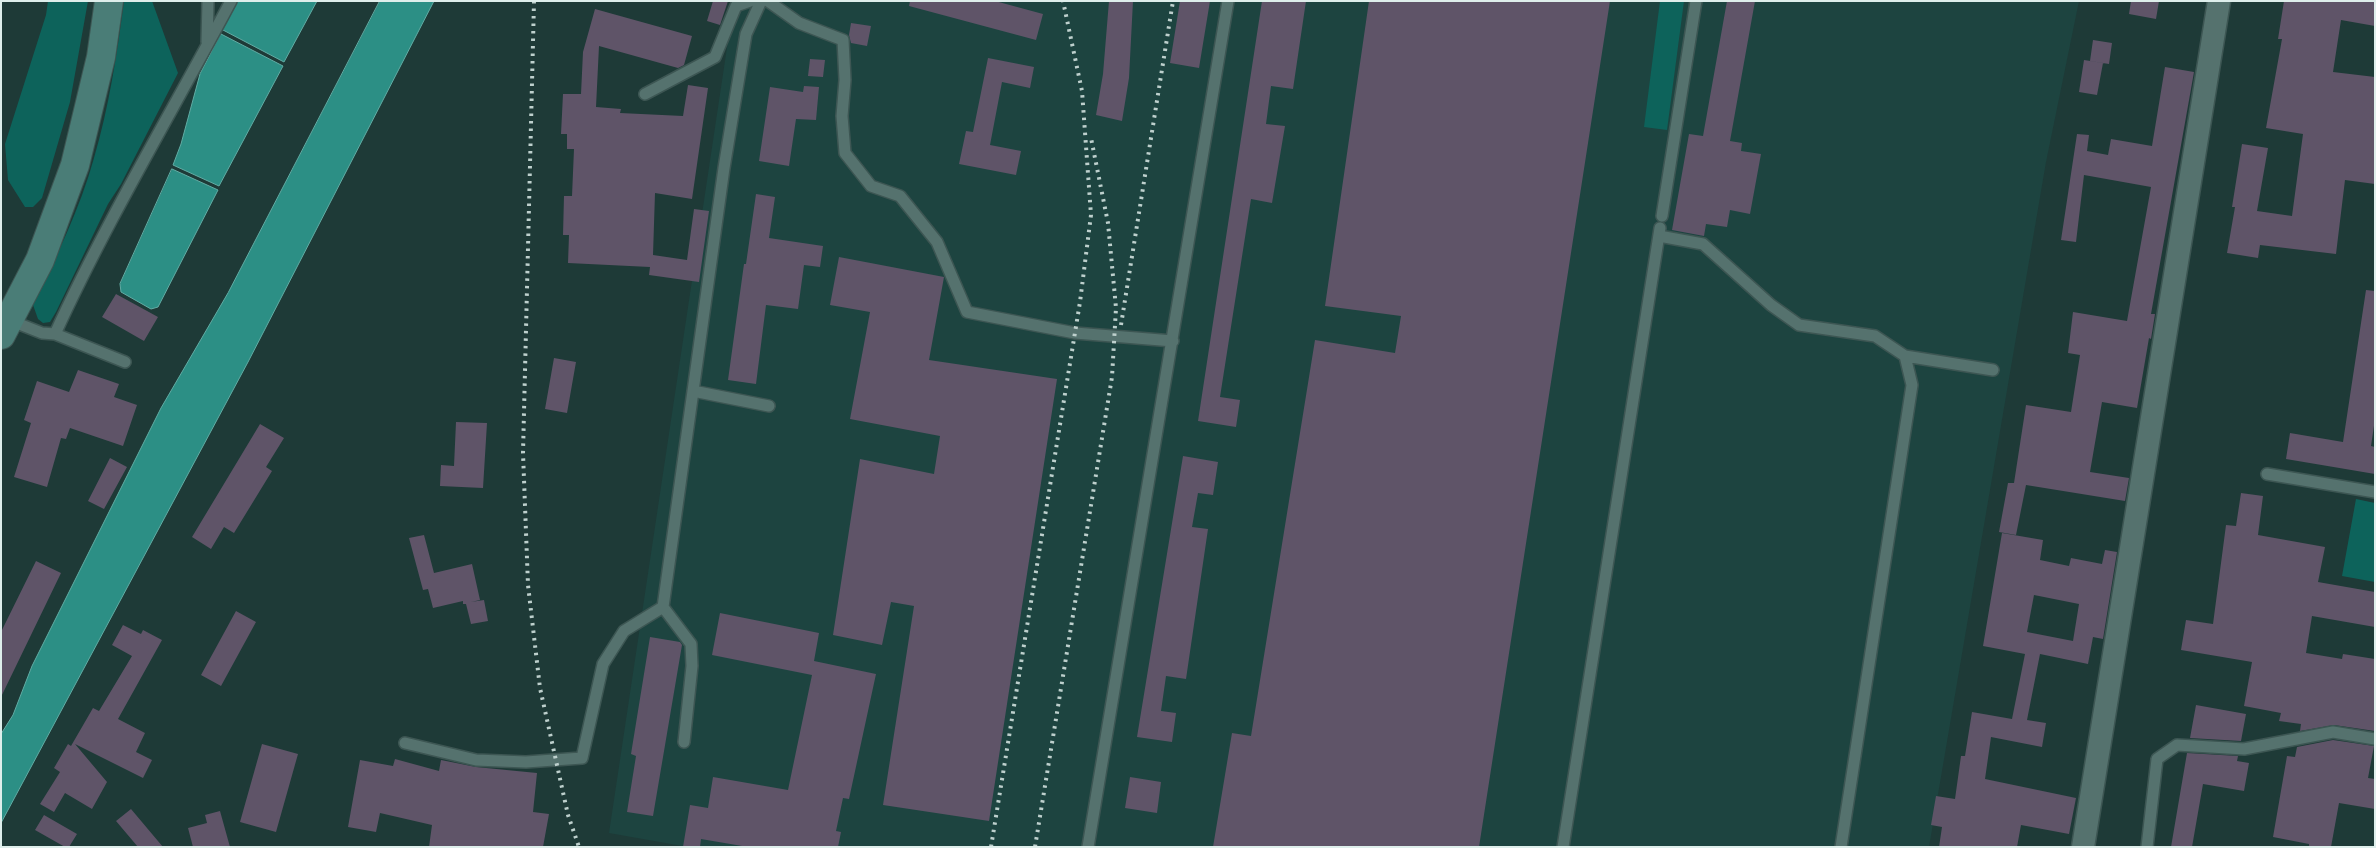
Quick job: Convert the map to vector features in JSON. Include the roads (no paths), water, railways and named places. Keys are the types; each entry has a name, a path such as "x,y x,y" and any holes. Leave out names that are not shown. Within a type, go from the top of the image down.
{"main road":[{"path":"5,327 40,260 75,165 101,57 109,1"}],"street":[{"path":"2083,847 2219,1"}],"lane":[{"path":"207,44 208,1"},
{"path":"55,334 72,296 231,1"},
{"path":"645,94 715,57 736,6 750,1"},
{"path":"684,742 692,666 691,644 663,607 724,168 746,34 761,1"},
{"path":"768,1 798,23 843,40 846,80 842,116 845,152 870,186 900,196 937,242 966,312 1074,333 1173,341"},
{"path":"1088,847 1228,1"},
{"path":"1662,216 1696,1"},
{"path":"1563,847 1659,232 1703,244 1771,305 1799,325 1875,336 1905,356 1993,370"},
{"path":"5,327 55,334 125,362"},
{"path":"1841,847 1912,385 1905,356"},
{"path":"693,391 769,406"},
{"path":"2267,474 2375,492"},
{"path":"405,743 476,760 526,762 582,758 603,664 624,631 663,607"},
{"path":"2147,847 2157,759 2177,745 2244,749 2332,732 2375,739"}],"railway":[{"path":"534,1 523,453 528,585 540,688 568,815 579,847"},
{"path":"991,847 1080,302 1091,215 1082,91 1063,1"},
{"path":"1121,325 1173,1"},
{"path":"1035,847 1112,377 1116,308 1108,223 1091,138"}]}
